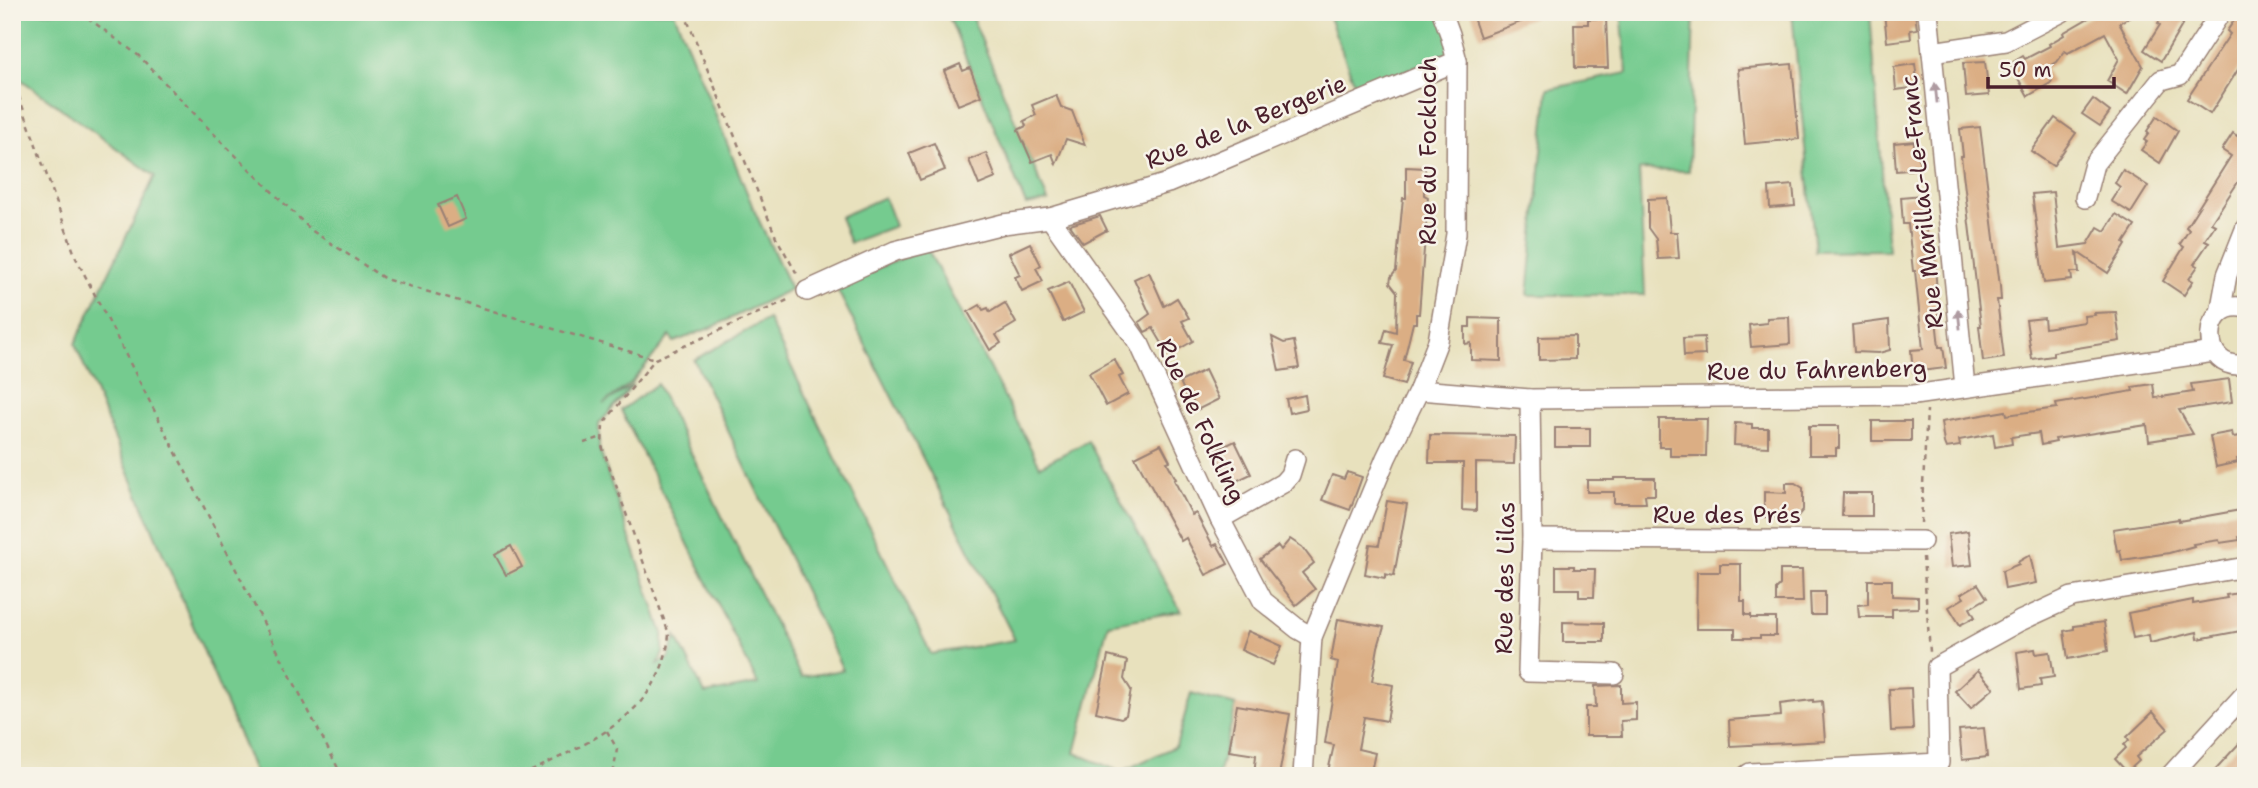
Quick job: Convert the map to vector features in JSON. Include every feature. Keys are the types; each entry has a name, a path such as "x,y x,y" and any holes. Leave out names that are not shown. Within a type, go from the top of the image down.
{"street":[{"name":"Rue du Fockloch","path":"1303,776 1312,637 1385,458 1419,390 1438,341 1456,234 1457,61 1441,12"},
{"name":"Rue Marillac-Le-Franc","path":"1928,12 1965,387"},
{"path":"1932,52 2006,41 2062,12"},
{"path":"2085,198 2094,164 2161,80 2180,75 2221,12"},
{"name":"Rue de la Bergerie","path":"807,291 895,251 1003,224 1050,218 1168,183 1457,61"},
{"name":"Rue de Folkling","path":"1050,218 1140,345 1220,519 1263,601 1312,637"},
{"path":"2220,313 2227,275 2246,227"},
{"path":"2246,308 2230,308 2220,313 2213,321 2210,332 2214,352 2221,359 2232,364 2246,363"},
{"name":"Rue du Fahrenberg","path":"1419,390 1530,399 1914,395 2214,352"},
{"name":"Rue des Lilas","path":"1530,399 1532,539 1528,672 1614,674"},
{"path":"1220,519 1283,483 1290,475 1294,459"},
{"name":"Rue des Prés","path":"1532,539 1922,541"},
{"path":"1746,776 1750,773 1938,769 1937,667 2020,621 2072,597 2246,567"},
{"path":"2170,776 2246,693"}],"path":[{"path":"80,12 139,56 311,230 385,279 656,359"},
{"path":"522,776 607,731 640,705 667,654 668,634 602,446 603,424 656,359 807,291 776,237 684,12"},
{"path":"12,77 76,258 342,776"},
{"path":"584,443 602,437"},
{"path":"607,731 617,749 612,776"}],"green space":[{"path":"12,12 674,12 754,210 791,289 715,326 674,342 670,336 631,383 603,404 633,385 599,424 599,448 663,634 663,653 658,664 669,658 676,636 705,694 758,684 621,410 657,384 801,677 843,670 694,360 768,319 931,654 1015,640 835,285 927,248 1040,466 1088,441 1181,611 1108,624 1075,753 1121,772 1176,746 1191,693 1236,705 1218,776 256,776 75,344 155,176 12,73"},
{"path":"947,12 970,12 1048,201 1026,205"},
{"path":"1327,12 1448,12 1462,48 1357,90"},
{"path":"1621,12 1694,12 1689,171 1639,170 1645,295 1528,295 1548,89 1627,73"},
{"path":"1792,12 1870,12 1888,250 1815,251"},
{"path":"884,197 895,226 850,243 840,217"}],"building":[{"path":"1471,12 1542,12 1542,14 1480,37"},
{"path":"1884,12 1915,13 1917,29 1910,30 1911,39 1887,42"},
{"path":"2099,12 2138,12 2119,23 2143,66 2127,94 2107,81 2119,59 2105,33 2068,53 2065,51 2057,62 2045,69 2052,82 2028,96 2010,64 2050,46 2049,44 2064,35 2063,33"},
{"path":"2165,12 2190,12 2161,61 2144,50"},
{"path":"2240,12 2246,12 2246,57 2210,114 2187,99 2230,34 2227,31"},
{"path":"1606,18 1608,68 1575,68 1574,24 1588,24 1588,19"},
{"path":"1985,62 1989,95 1966,97 1963,63"},
{"path":"960,64 963,71 970,68 981,96 958,105 944,71"},
{"path":"1792,64 1799,139 1745,144 1738,69"},
{"path":"1915,64 1918,87 1896,90 1894,67"},
{"path":"1056,95 1061,107 1072,111 1085,145 1066,139 1056,164 1052,154 1032,162 1018,130 1026,126 1024,121 1036,115 1032,105"},
{"path":"2093,99 2110,112 2100,126 2082,114"},
{"path":"2157,116 2178,131 2160,163 2141,150 2147,142 2144,140 2149,133 2147,131"},
{"path":"2055,118 2076,133 2053,166 2031,151"},
{"path":"2246,124 2246,170 2211,223 2215,225 2205,240 2209,242 2194,264 2198,266 2189,279 2193,281 2184,295 2163,281 2184,247 2180,244 2189,230 2186,227 2231,156 2222,150 2233,133 2237,136"},
{"path":"1980,127 2000,286 2001,300 1997,300 2004,358 1983,361 1960,129"},
{"path":"1914,141 1914,148 1918,147 1920,169 1896,171 1894,143"},
{"path":"934,143 945,170 920,180 909,153"},
{"path":"986,153 996,178 979,185 969,160"},
{"path":"1406,167 1425,168 1424,195 1428,197 1419,314 1416,314 1416,323 1413,323 1404,360 1411,362 1404,385 1383,379 1393,345 1382,343 1386,329 1396,332 1397,292 1390,283 1396,271 1403,198 1406,198"},
{"path":"2123,170 2148,186 2131,213 2111,201 2120,187 2115,183"},
{"path":"1793,185 1795,206 1770,208 1769,187"},
{"path":"2053,192 2059,248 2088,244 2098,227 2105,231 2116,214 2135,226 2108,273 2077,252 2079,272 2071,272 2072,280 2044,283 2032,194"},
{"path":"1922,195 1929,253 1934,253 1939,347 1943,347 1946,368 1913,372 1911,350 1923,349 1915,271 1908,224 1903,224 1901,197"},
{"path":"457,197 466,219 448,227 438,205"},
{"path":"1667,198 1670,232 1677,232 1679,258 1658,259 1656,239 1648,228 1648,199"},
{"path":"1100,216 1107,230 1083,243 1070,225"},
{"path":"1030,243 1041,265 1036,268 1043,281 1022,291 1015,277 1020,275 1009,253"},
{"path":"1149,272 1164,306 1177,298 1189,318 1182,321 1193,341 1169,355 1153,328 1145,332 1139,322 1150,314 1134,279"},
{"path":"1069,282 1084,312 1063,322 1048,291"},
{"path":"1005,303 1016,323 996,335 1001,343 990,350 968,312 980,305 983,310 988,308 990,312"},
{"path":"2116,312 2120,341 2053,352 2053,356 2032,359 2026,320 2044,318 2045,328 2085,322 2084,316 2095,315 2094,313"},
{"path":"1789,317 1790,344 1751,347 1749,325 1767,323 1767,318"},
{"path":"1470,318 1501,319 1501,361 1471,360 1471,343 1465,344 1465,327 1470,327"},
{"path":"1889,320 1890,350 1879,353 1854,352 1852,325"},
{"path":"1575,336 1575,359 1539,360 1539,337"},
{"path":"1272,337 1284,343 1294,341 1299,368 1279,371"},
{"path":"1704,337 1705,355 1684,356 1683,338"},
{"path":"1114,359 1123,375 1119,377 1128,394 1106,406 1089,373"},
{"path":"1205,370 1219,399 1197,410 1180,382"},
{"path":"2229,379 2232,402 2179,410 2193,434 2149,441 2147,425 2055,439 2056,442 2041,445 2039,433 2011,437 2012,444 1995,447 1993,434 1959,440 1960,446 1946,448 1944,443 1941,422 2006,411 2007,415 2057,408 2056,404 2133,391 2132,387 2153,384 2155,398 2193,392 2191,384"},
{"path":"1305,395 1307,409 1289,413 1286,399"},
{"path":"1659,419 1707,419 1706,456 1670,456 1670,447 1659,447"},
{"path":"1872,421 1911,421 1911,441 1872,441"},
{"path":"1735,423 1752,424 1752,428 1768,428 1768,447 1734,445"},
{"path":"1809,426 1839,426 1839,448 1836,448 1836,455 1809,455"},
{"path":"1555,428 1590,428 1590,447 1555,447"},
{"path":"2232,432 2233,437 2246,435 2246,457 2237,459 2238,462 2216,467 2210,436"},
{"path":"1430,435 1515,436 1514,464 1476,463 1476,511 1462,510 1463,463 1429,463"},
{"path":"1235,441 1251,474 1230,484 1214,451"},
{"path":"1161,444 1170,461 1167,462 1176,479 1174,480 1192,515 1196,513 1213,546 1217,544 1228,564 1206,575 1186,538 1181,541 1135,457"},
{"path":"1347,472 1362,477 1350,510 1322,500 1332,475 1344,479"},
{"path":"1655,478 1655,495 1645,495 1646,503 1614,503 1614,492 1587,492 1587,480"},
{"path":"1786,483 1795,483 1803,488 1803,510 1797,517 1764,517 1764,492 1786,493"},
{"path":"1843,493 1872,493 1872,516 1842,516"},
{"path":"1387,501 1407,504 1394,576 1385,574 1385,578 1365,574 1370,544 1379,545"},
{"path":"2246,509 2246,536 2239,537 2240,540 2193,544 2194,546 2169,553 2122,560 2120,550 2117,551 2113,529"},
{"path":"1968,531 1972,565 1952,567 1948,534"},
{"path":"1290,539 1302,547 1314,563 1302,573 1315,589 1296,605 1260,559 1278,546 1281,550"},
{"path":"511,546 522,567 506,575 495,555"},
{"path":"2030,555 2036,583 2005,589 2002,571 2019,564 2018,562"},
{"path":"1720,564 1741,564 1741,601 1745,601 1745,615 1751,615 1751,618 1776,618 1776,636 1735,638 1735,629 1696,629 1697,572 1720,572"},
{"path":"1556,566 1595,569 1594,597 1579,597 1579,589 1556,589"},
{"path":"1780,570 1802,570 1803,602 1776,602"},
{"path":"1868,580 1892,580 1892,596 1918,597 1918,608 1892,609 1892,617 1859,617 1858,605 1868,604"},
{"path":"1978,584 1987,598 1970,608 1975,617 1960,625 1949,607 1964,598 1961,594"},
{"path":"1810,592 1825,592 1825,615 1811,615"},
{"path":"2246,592 2246,630 2198,639 2197,632 2150,643 2149,635 2133,638 2128,613 2193,600 2193,604 2227,598 2226,595"},
{"path":"1338,619 1384,627 1372,681 1393,685 1387,721 1364,717 1358,749 1375,753 1370,776 1327,776 1334,745 1325,743 1338,662 1331,660"},
{"path":"1563,622 1604,623 1604,642 1563,642"},
{"path":"2104,622 2108,651 2068,659 2064,631 2074,629 2074,626"},
{"path":"1248,631 1282,646 1273,665 1241,650"},
{"path":"2035,649 2036,654 2050,652 2054,677 2040,679 2041,686 2021,689 2017,652"},
{"path":"1108,656 1127,661 1124,679 1131,690 1126,715 1121,718 1096,712"},
{"path":"1978,670 1994,688 1971,708 1955,691"},
{"path":"1621,685 1621,703 1636,702 1636,720 1621,721 1622,736 1586,736 1586,707 1596,707 1595,686"},
{"path":"1911,688 1913,730 1891,731 1889,689"},
{"path":"1822,701 1825,741 1730,746 1729,720 1781,716 1780,704"},
{"path":"1237,705 1290,714 1279,776 1254,776 1256,755 1229,751"},
{"path":"2153,712 2168,729 2136,757 2139,761 2127,772 2115,759 2126,748 2124,745 2129,740 2127,737"},
{"path":"1984,728 1987,757 1962,760 1959,730"},
{"path":"2246,736 2246,776 2209,776"}]}
